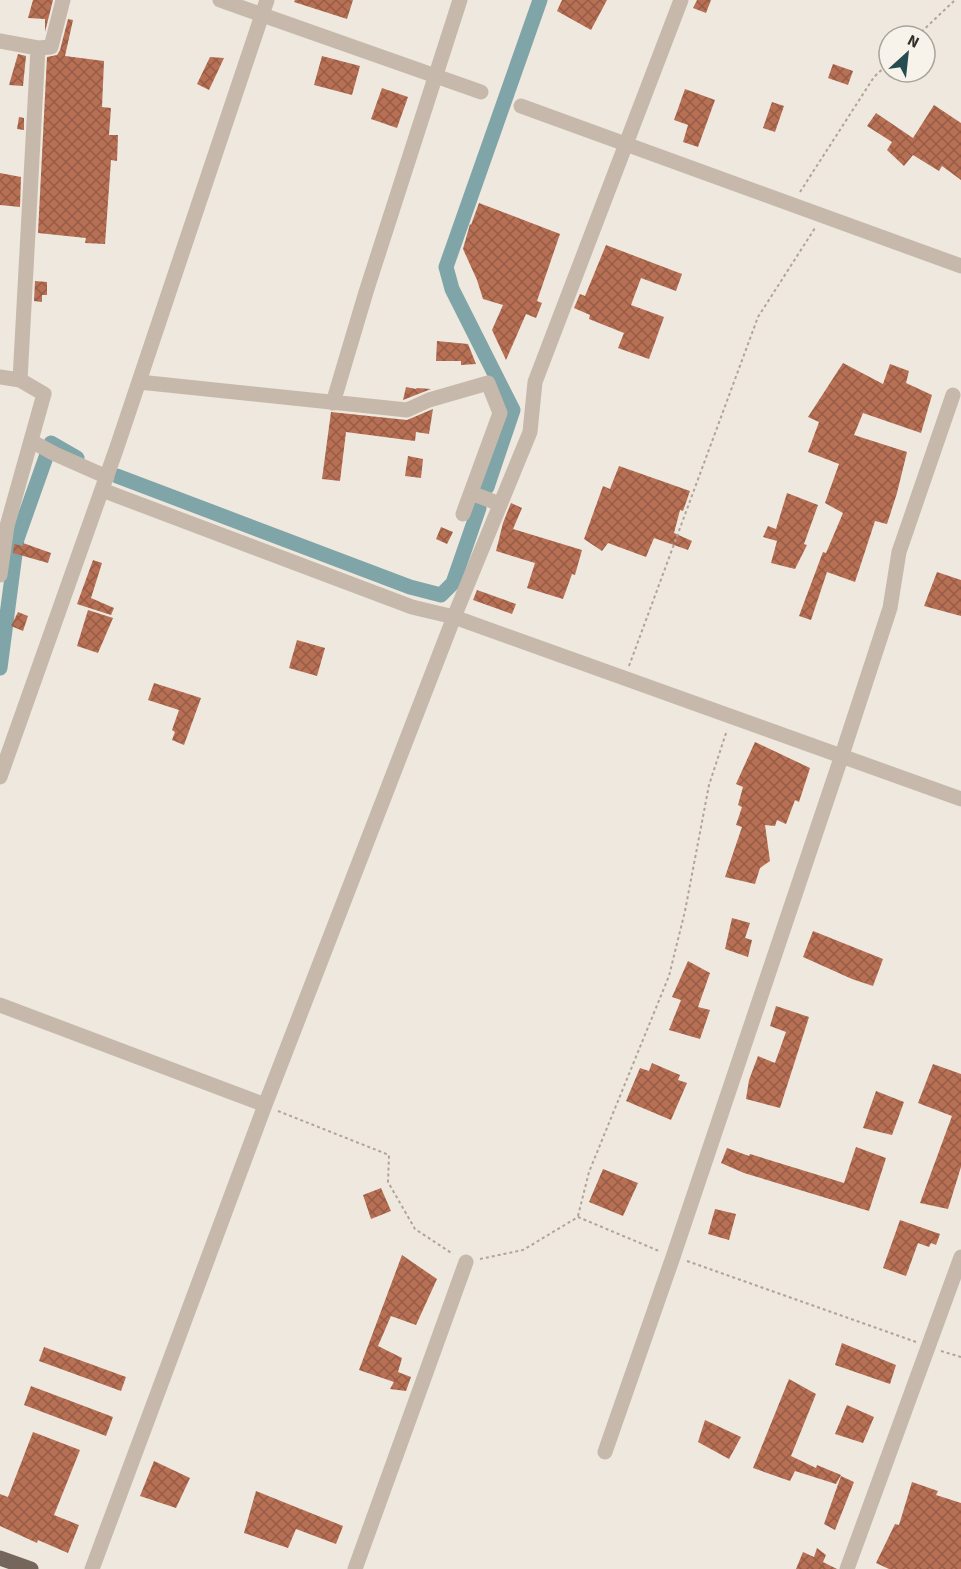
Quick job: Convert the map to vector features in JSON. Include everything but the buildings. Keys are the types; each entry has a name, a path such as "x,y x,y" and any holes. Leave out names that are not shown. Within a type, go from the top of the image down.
{"main road":[{"path":"0,1558 31,1569"}],"street":[{"path":"0,41 38,48 51,47 63,0"},
{"path":"220,0 265,7 481,92"},
{"path":"333,403 460,0"},
{"path":"92,1569 265,1105 454,617 530,432 535,382 681,0"},
{"path":"0,777 139,382 265,7"},
{"path":"20,380 38,48"},
{"path":"521,106 961,266"},
{"path":"0,377 20,380 44,394 36,443 7,526 0,562 0,575"},
{"path":"139,382 407,410 429,400 488,383 500,413 464,514"},
{"path":"604,1452 673,1257 842,755 890,608 899,552 952,395"},
{"path":"36,443 104,483 412,607 454,617 961,799"},
{"path":"471,493 500,504"},
{"path":"0,1005 265,1105"},
{"path":"847,1569 961,1257"},
{"path":"355,1569 466,1262"}],"path":[{"path":"930,24 955,0"},
{"path":"792,204 877,74"},
{"path":"625,678 758,317 823,216"},
{"path":"265,1105 389,1155 388,1182 415,1228 466,1262 523,1250 578,1217 590,1172 669,976 685,911 709,785 732,716"},
{"path":"578,1217 673,1257 961,1358"}],"waterway":[{"path":"487,487 513,410 452,289 446,267 540,0"},
{"path":"0,668 17,539 51,443 77,458"},
{"path":"117,476 410,587 441,595 453,583 479,508"}]}
